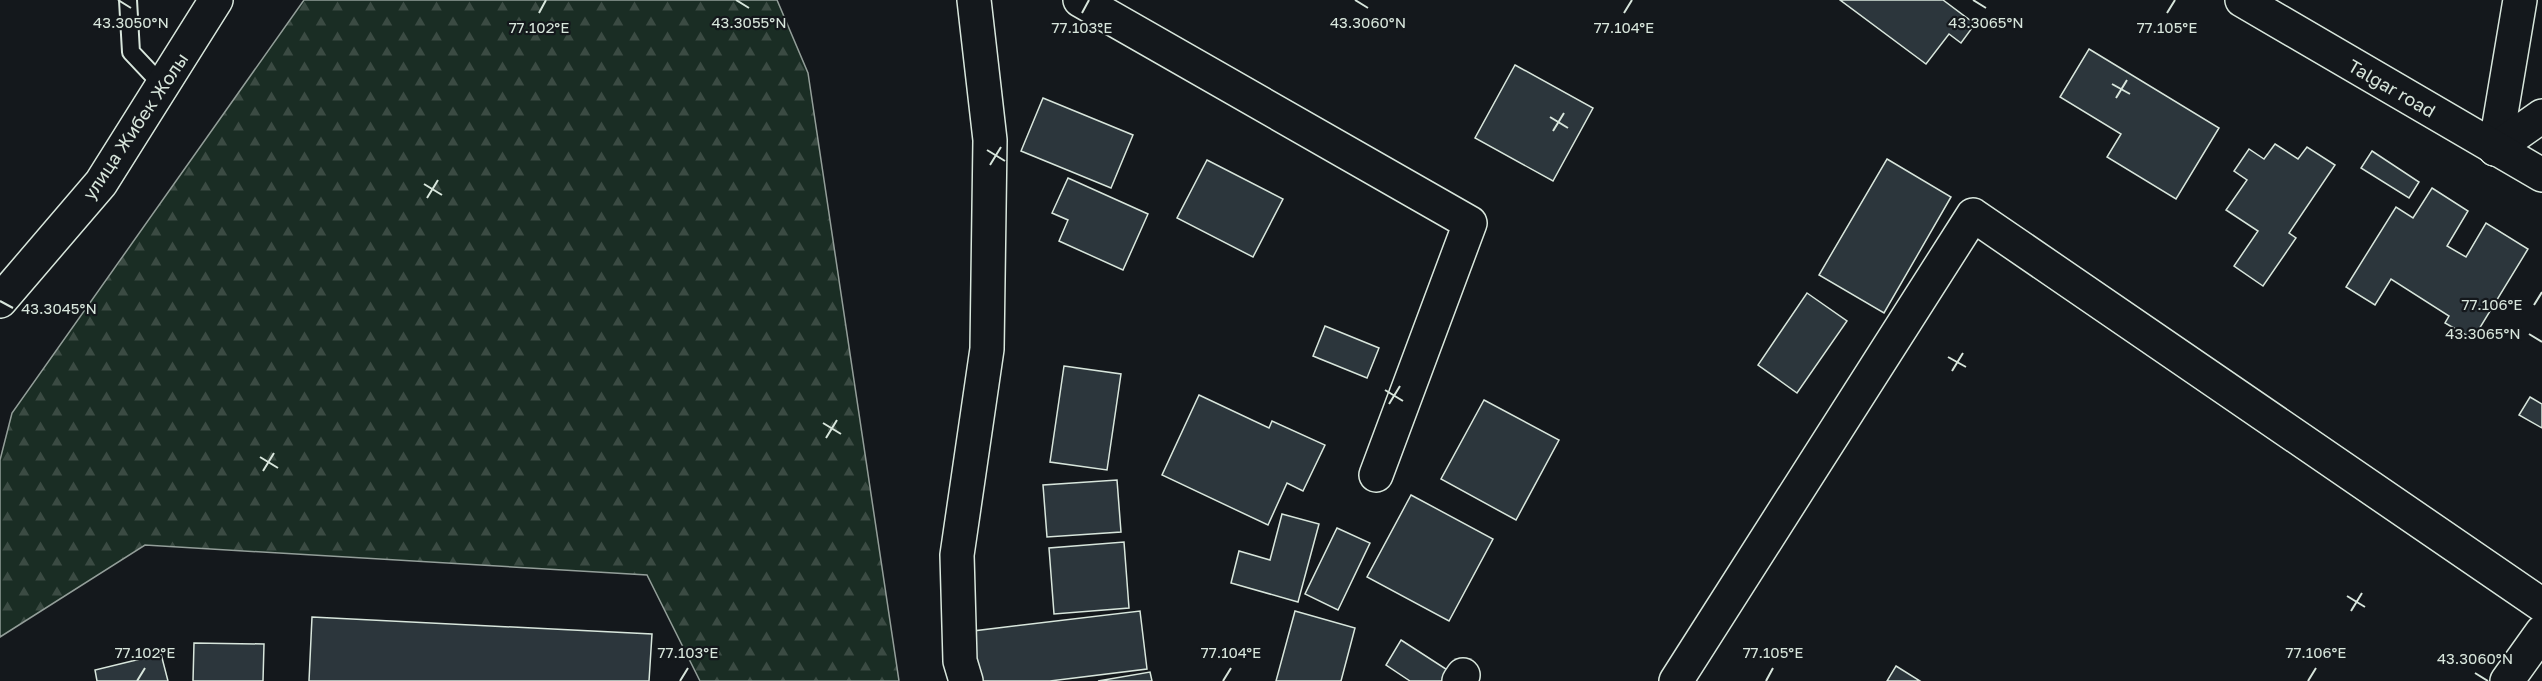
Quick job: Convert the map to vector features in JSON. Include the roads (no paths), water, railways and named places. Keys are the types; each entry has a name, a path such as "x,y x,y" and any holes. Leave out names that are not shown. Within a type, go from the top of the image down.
{"street":[{"name":"улица Жибек Жолы","path":"0,301 101,183 216,0"},
{"path":"966,681 960,661 957,555 987,349 990,164 990,140 974,0"},
{"path":"1080,0 1470,223 1376,475"},
{"name":"Talgar road","path":"2242,0 2542,175"},
{"path":"2495,149 2520,0"},
{"path":"2495,149 2542,116"},
{"path":"1676,681 1973,215 2542,605"},
{"path":"2507,681 2542,632"}],"lane":[{"path":"128,0 131,52 163,86"}]}
